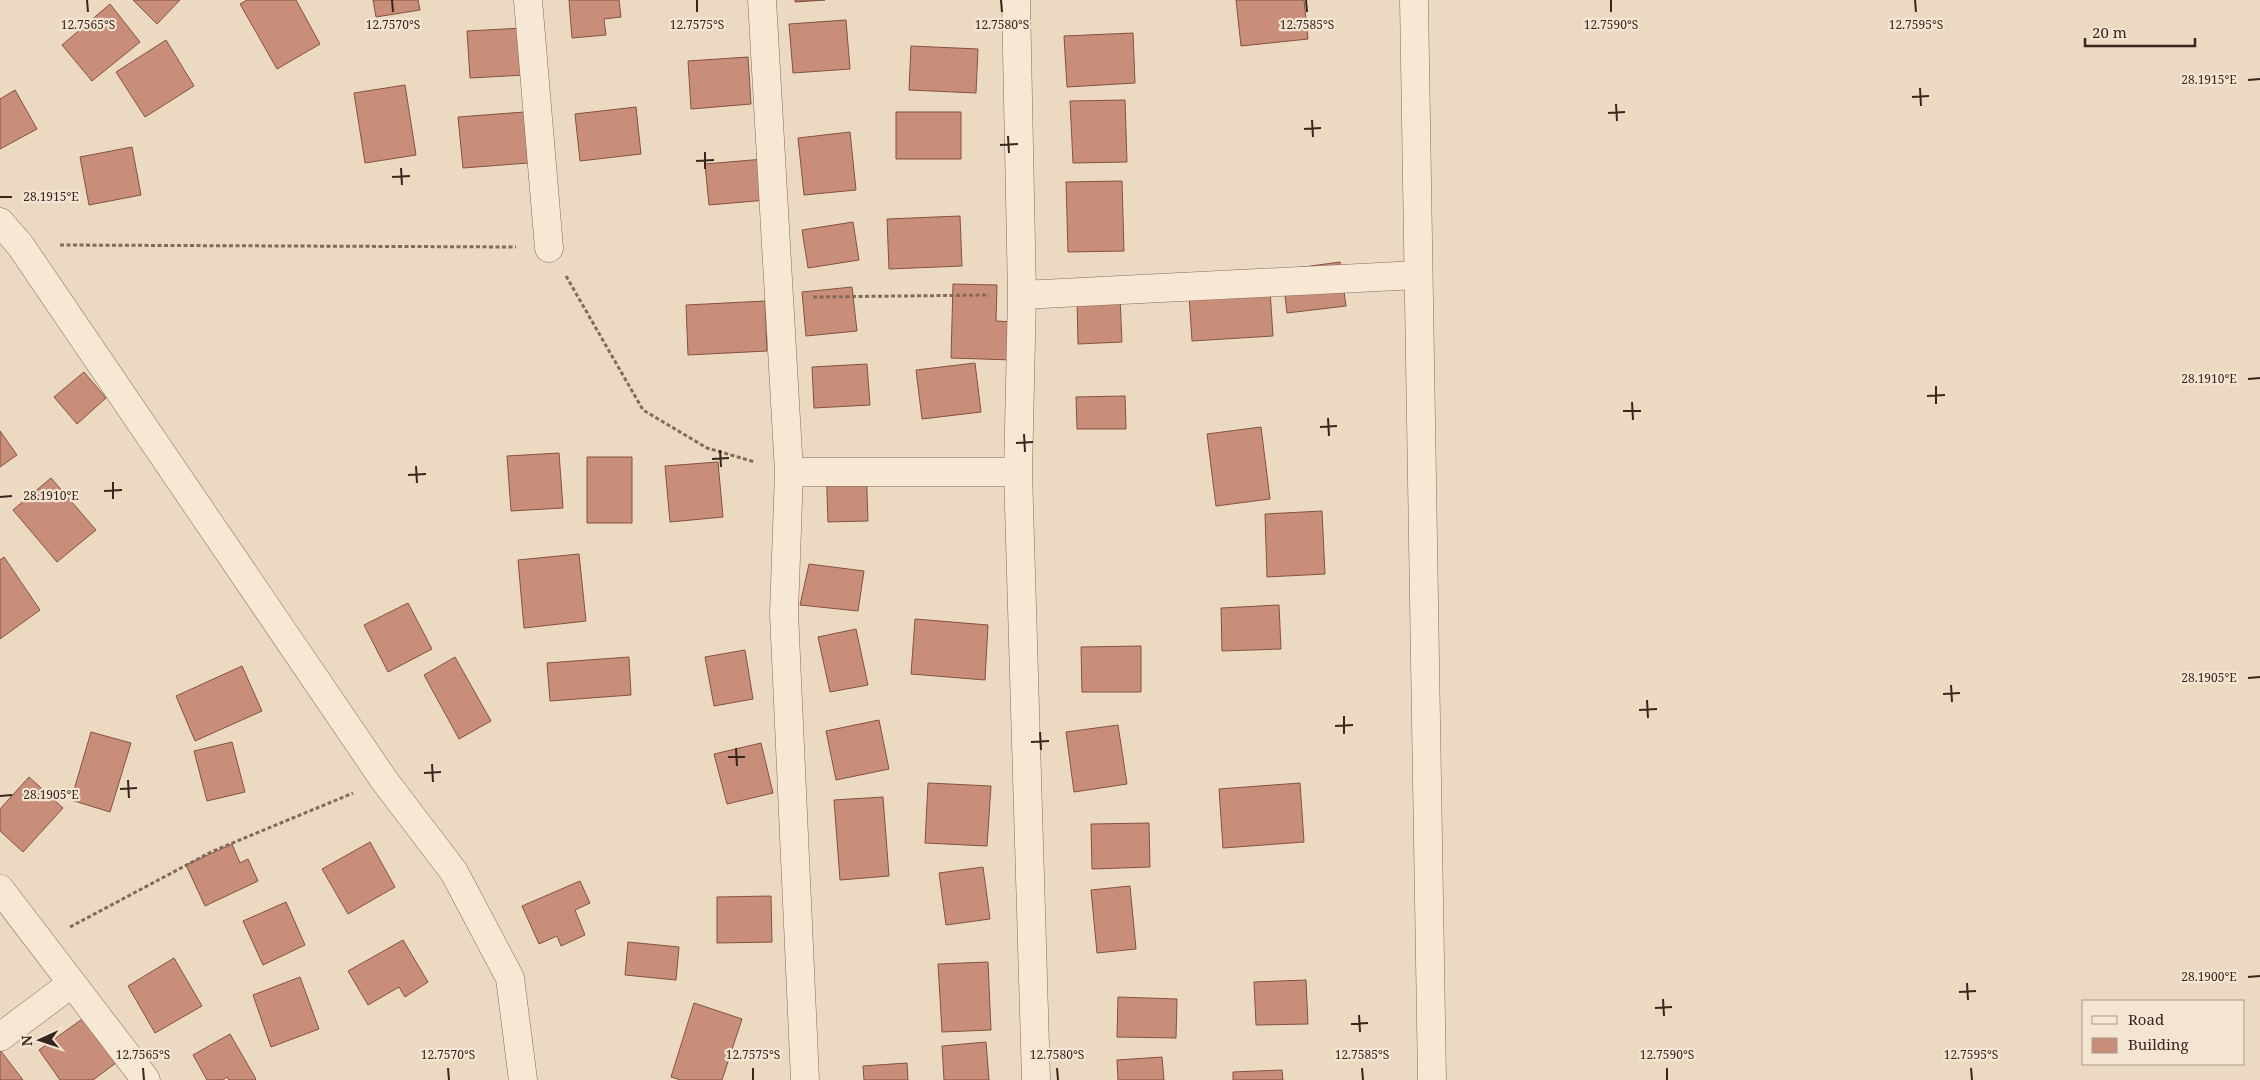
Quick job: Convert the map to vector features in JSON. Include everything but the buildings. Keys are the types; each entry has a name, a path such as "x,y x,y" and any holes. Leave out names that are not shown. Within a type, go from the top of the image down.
{"street":[{"path":"528,0 549,248"},
{"path":"762,0 789,472 784,613 806,1080"},
{"path":"1016,0 1022,295 1018,472 1036,1080"},
{"path":"1414,0 1432,1080"},
{"path":"0,222 20,245 384,780 454,872 510,978 523,1080"},
{"path":"1022,295 1418,275"},
{"path":"789,472 1018,472"},
{"path":"0,889 146,1080"},
{"path":"0,1037 71,984"}],"path":[{"path":"20,245 549,248 642,410 707,448 789,472"},
{"path":"780,298 1022,295"},
{"path":"40,942 211,852 384,780"}]}
